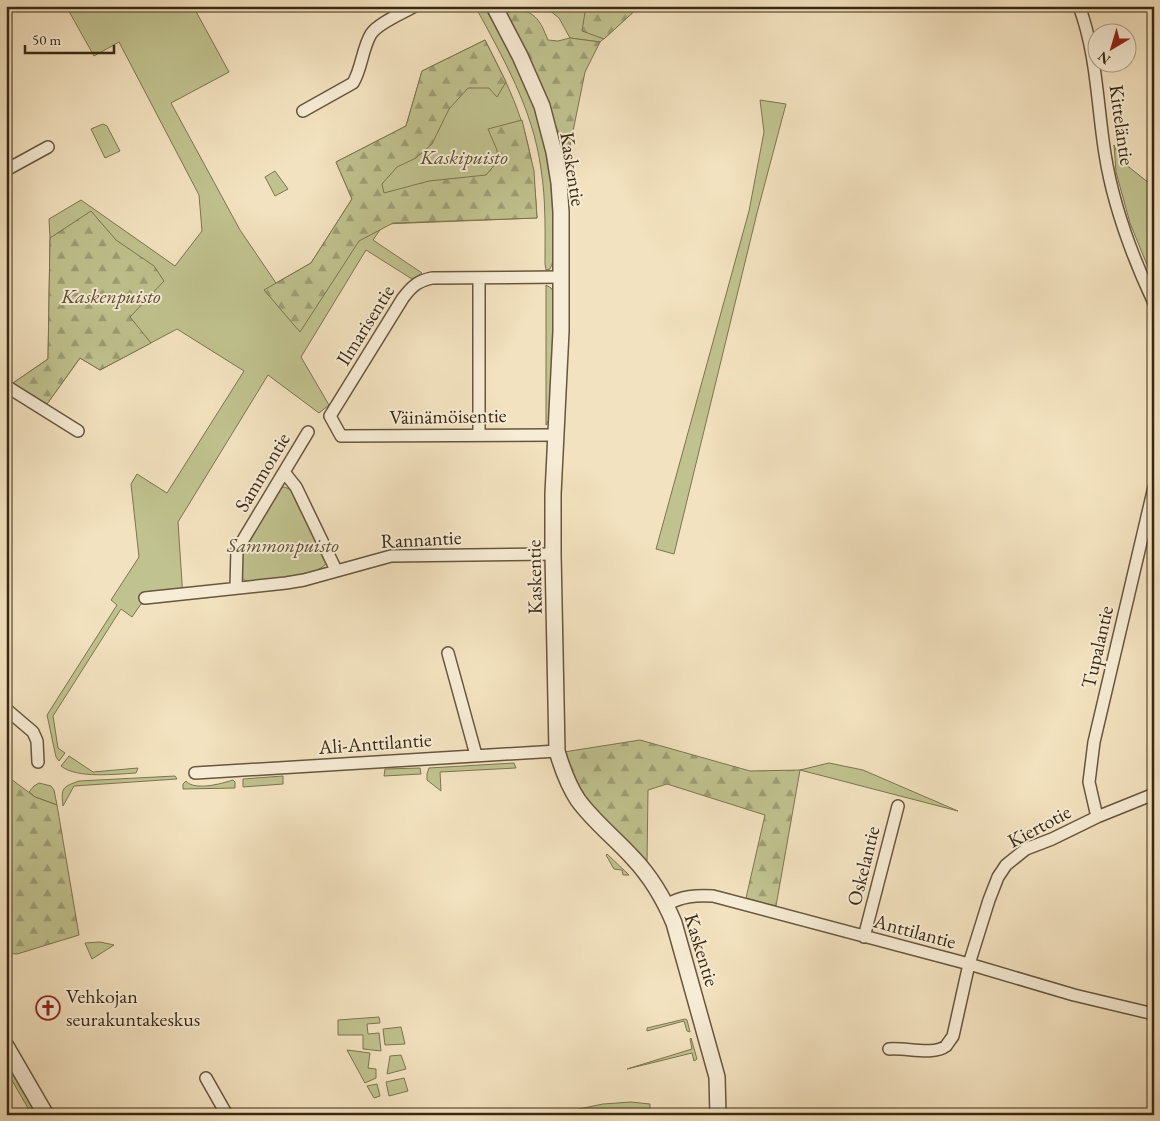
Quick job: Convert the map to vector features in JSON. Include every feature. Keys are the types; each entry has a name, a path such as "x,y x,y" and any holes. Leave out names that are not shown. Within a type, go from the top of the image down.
{"street":[{"path":"303,111 352,83 357,76 372,32 415,6"},
{"name":"Kaskentie","path":"494,6 520,56 542,106 554,152 560,192 561,331 553,554 557,751 564,774 577,799 600,826 647,874 666,905 677,932 717,1077 718,1115"},
{"name":"Kitteläntie","path":"1079,6 1096,78 1105,153 1113,193 1126,233 1154,303"},
{"path":"6,170 48,147"},
{"name":"Ilmarisentie","path":"341,436 330,416 411,288 420,280 432,278 561,277"},
{"path":"479,278 479,434"},
{"path":"6,386 78,431"},
{"name":"Sammontie","path":"236,588 237,550 308,432"},
{"name":"Väinämöisentie","path":"341,436 556,434"},
{"path":"284,472 296,487 336,570"},
{"name":"Tupalantie","path":"1097,817 1089,782 1094,742 1154,487"},
{"name":"Rannantie","path":"145,598 226,591 236,588 304,580 391,556 553,554"},
{"path":"448,653 476,755"},
{"path":"6,709 34,732 37,741 38,762"},
{"name":"Ali-Anttilantie","path":"195,773 557,751"},
{"name":"Kiertotie","path":"889,1049 899,1047 938,1050 946,1045 952,1036 969,964 994,885 1006,865 1026,849 1154,794"},
{"name":"Oskelantie","path":"864,937 898,806"},
{"name":"Anttilantie","path":"666,905 694,895 713,896 969,964 1074,995 1154,1014"},
{"path":"6,1046 46,1115"},
{"path":"206,1078 228,1115"}],"green space":[{"name":"Kaskipuisto","path":"66,6 193,6 229,72 171,103 240,230 276,283 311,263 352,199 336,162 406,126 422,71 485,40 509,89 525,132 532,169 537,218 384,224 373,240 422,273 412,279 366,250 301,357 329,405 319,413 268,375 178,522 183,598 175,599 175,601 141,604 132,617 121,609 53,716 58,748 65,753 59,761 56,757 47,715 117,605 111,600 139,557 131,484 137,474 167,493 244,371 177,329 100,370 80,358 47,404 13,383 48,359 49,219 81,200 175,266 202,231 199,195 119,42 94,56"},
{"path":"475,6 484,6 505,44 525,83 540,125 549,168 552,197 554,249 550,269 546,270 545,264 543,181 537,147 516,84"},
{"path":"544,6 640,6 600,42 570,38 559,18"},
{"path":"586,6 640,6 604,39 582,31"},
{"path":"515,10 528,12 533,15 543,28 548,40 558,41 570,38 600,42 585,72 568,156 567,171 564,171 555,126 543,88 506,15"},
{"path":"485,40 506,82 497,97 489,88 468,88 449,109 432,144 416,158 397,167 382,184 384,193 429,181 486,175 497,162 497,150 488,129 522,120 534,171 537,218 393,223 359,241 300,332 264,290 311,263 352,199 336,162 406,126 422,71"},
{"path":"760,100 786,104 757,213 674,554 656,549 749,211 764,132"},
{"path":"103,124 107,126 120,151 105,158 91,129"},
{"path":"1114,145 1120,160 1154,187 1154,282 1130,223 1116,172"},
{"path":"275,171 288,189 275,196 265,177"},
{"name":"Kaskenpuisto","path":"91,211 116,240 154,266 164,281 130,317 151,343 100,370 80,358 47,404 13,383 48,359 50,238"},
{"path":"546,285 554,292 550,418 546,425"},
{"name":"Sammonpuisto","path":"284,487 292,490 327,563 320,569 300,576 246,581 241,577 242,550 279,489"},
{"path":"640,740 750,771 800,770 776,906 746,898 765,815 667,784 648,790 647,863 585,801 564,752"},
{"path":"69,756 93,772 138,768 136,773 97,775 77,773 61,766"},
{"path":"514,763 516,768 440,772 441,791 427,780 429,768"},
{"path":"829,763 863,770 958,811 800,770"},
{"path":"420,768 421,774 384,776 385,769"},
{"path":"7,776 35,797 57,805 79,935 17,954 6,953"},
{"path":"175,776 177,779 74,786 63,806 62,795 64,789 79,781"},
{"path":"283,776 283,784 243,787 243,779"},
{"path":"233,780 235,788 183,789 183,784 186,781 195,786 201,786 215,785"},
{"path":"39,783 51,786 54,790 57,805 35,797 29,792"},
{"path":"607,854 629,875 623,875 622,870 614,869"},
{"path":"100,942 114,945 92,959 85,943"},
{"path":"379,1017 380,1023 367,1024 368,1034 379,1033 381,1051 363,1049 363,1035 338,1035 338,1020"},
{"path":"687,1020 690,1032 687,1031 684,1021 647,1031 647,1028"},
{"path":"401,1027 405,1044 385,1045 383,1029"},
{"path":"691,1038 697,1059 694,1061 692,1053 627,1069 692,1049"},
{"path":"347,1050 370,1053 368,1068 376,1069 376,1078 365,1083"},
{"path":"401,1055 406,1069 387,1074 390,1056"},
{"path":"6,1060 37,1115 32,1115 6,1070"},
{"path":"404,1078 408,1091 389,1096 386,1082"},
{"path":"377,1084 380,1096 374,1098 367,1086"},
{"path":"631,1102 650,1104 650,1115 550,1115 603,1104"}],"place":[{"name":"Vehkojan seurakuntakeskus","path":"48,1008"}]}
